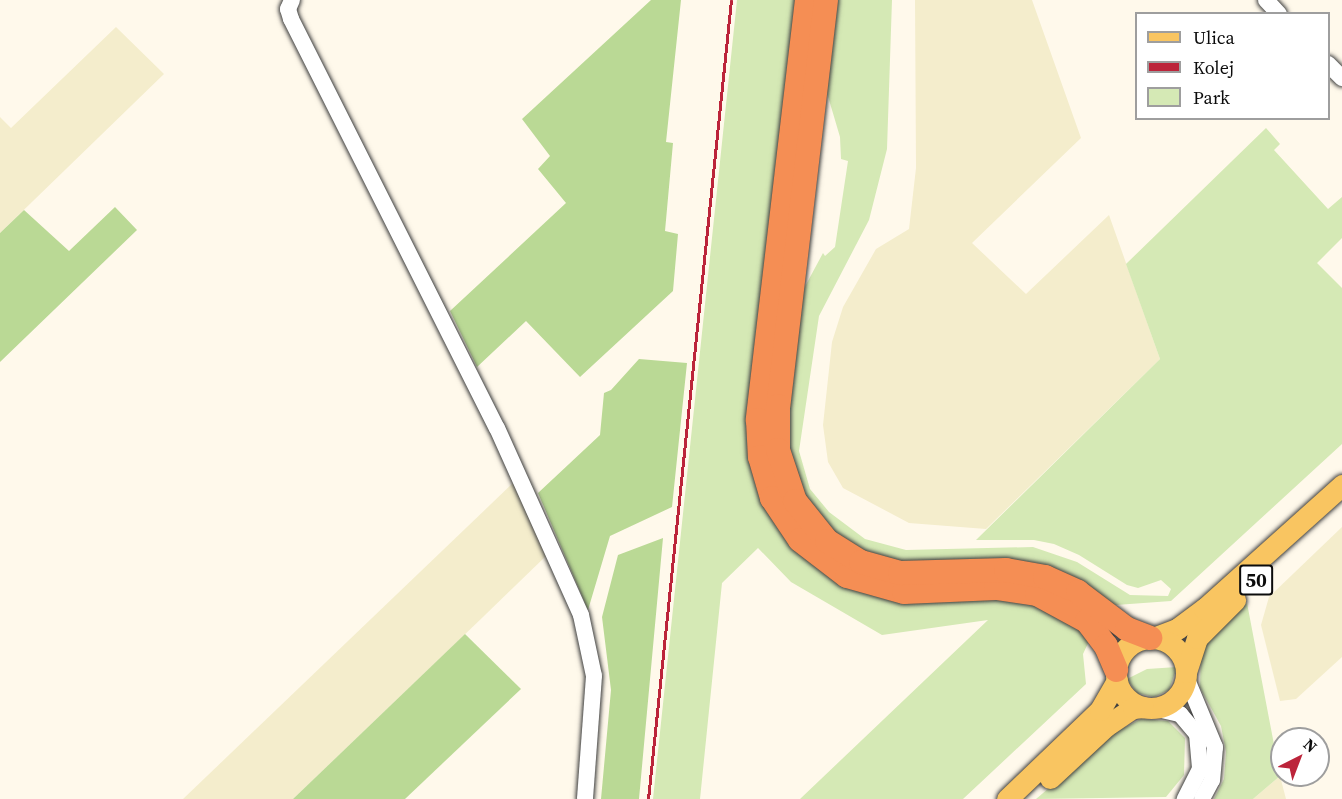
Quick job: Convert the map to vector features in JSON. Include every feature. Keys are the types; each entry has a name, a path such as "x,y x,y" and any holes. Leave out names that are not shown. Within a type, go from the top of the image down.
{"highway":[{"path":"807,0 758,420 760,457 772,498 800,540 847,576 904,592 996,588 1038,594 1088,621 1106,645 1116,675"},
{"path":"826,0 778,406 778,450 795,501 827,541 861,562 900,573 999,570 1045,577 1078,592 1127,629 1151,638"}],"main road":[{"name":"50","path":"1007,799 1100,710 1127,648 1177,629 1204,609 1342,485"},
{"name":"50","path":"1024,799 1106,726 1133,708 1171,701 1186,675 1202,633 1342,499"},
{"path":"1151,638 1176,649 1186,675"},
{"path":"1116,675 1129,700 1148,707"}],"street":[{"path":"292,0 288,9 291,18 496,429 581,615 594,676 585,799"},
{"path":"1266,0 1277,12"},
{"path":"1330,65 1342,78"},
{"path":"1186,675 1215,747 1212,780 1202,799"},
{"path":"1148,707 1185,717 1200,743 1200,769 1185,799"}],"shaded area":[{"path":"915,0 1032,0 1081,138 972,243 1026,294 1109,215 1160,359 986,529 909,523 843,488 828,462 823,425 832,342 843,307 876,249 909,229 916,168"},
{"path":"116,27 164,74 0,233 0,117 11,128"},
{"path":"514,482 546,556 293,799 183,799"},
{"path":"1342,527 1342,657 1296,699 1280,701 1261,625 1269,597"},
{"path":"1270,785 1270,787 1283,787 1286,799 1253,799"}],"green space":[{"path":"651,0 681,0 666,142 673,143 665,231 678,234 673,291 580,377 526,321 477,367 450,311 566,203 538,169 550,156 522,119"},
{"path":"737,0 795,0 779,527 1024,598 1091,637 1083,654 1086,684 963,799 800,799 988,620 882,635 791,582 758,548 722,583 700,799 653,799"},
{"path":"837,0 892,0 887,149 869,220 819,316 799,451 810,489 829,512 865,539 906,550 1033,547 1077,562 1130,595 1168,596 1171,589 1161,580 1138,588 1127,585 1079,555 1054,544 1034,540 976,540 1160,359 1126,264 1266,128 1280,144 1274,150 1328,209 1342,197 1342,238 1317,263 1342,288 1342,444 1171,601 1116,605 1113,609 934,568 870,559 810,512 783,448 801,294 823,253 825,256 835,247 848,161 841,159 840,137 827,93"},
{"path":"115,207 137,230 0,362 0,233 24,210 69,251"},
{"path":"639,359 687,363 672,507 610,536 588,610 538,493 600,435 604,393 611,390"},
{"path":"663,538 639,799 601,799 611,690 602,617 618,555"},
{"path":"1247,603 1271,727 1270,785 1253,799 1214,799 1224,779 1226,752 1221,726 1200,688 1201,647"},
{"path":"465,634 521,689 405,799 293,799"},
{"path":"1177,667 1169,690 1154,697 1137,693 1127,679 1147,669"},
{"path":"1141,719 1168,721 1185,738 1184,775 1166,797 1036,799 1114,733"}],"railway":[{"path":"648,799 731,0"}]}
